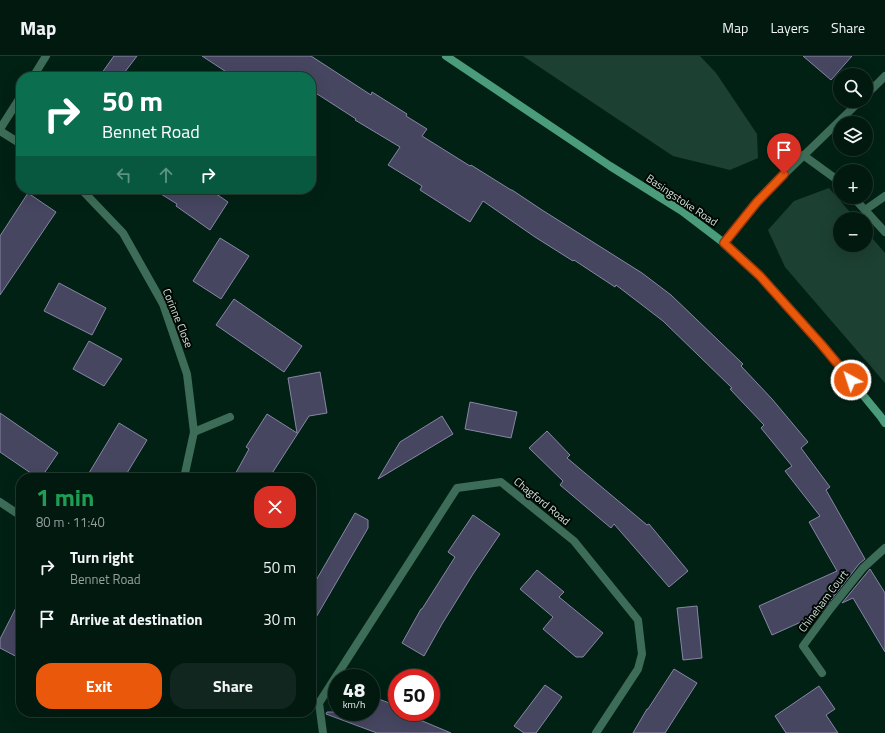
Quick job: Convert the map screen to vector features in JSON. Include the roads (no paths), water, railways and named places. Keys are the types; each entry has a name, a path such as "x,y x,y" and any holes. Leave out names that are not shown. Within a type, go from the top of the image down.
{"main road":[{"name":"Basingstoke Road","path":"446,56 604,162 682,212 724,243 760,276 821,344 882,417 885,423"}],"street":[{"path":"36,72 46,56"},
{"path":"873,88 885,76"},
{"path":"16,104 0,130 16,141"},
{"path":"724,243 765,193 853,108"},
{"path":"803,155 833,177"},
{"name":"Corinne Close","path":"86,194 123,233 163,304 188,374 194,432 185,473"},
{"path":"865,210 885,196"},
{"path":"859,204 885,232"},
{"path":"194,432 230,417"},
{"name":"Chagford Road","path":"323,733 319,703 457,488 501,482 574,541 638,620 642,654 638,669 596,733"},
{"path":"0,502 16,513"},
{"name":"Chineham Court","path":"822,673 804,646 831,608 863,568 885,548"}]}
